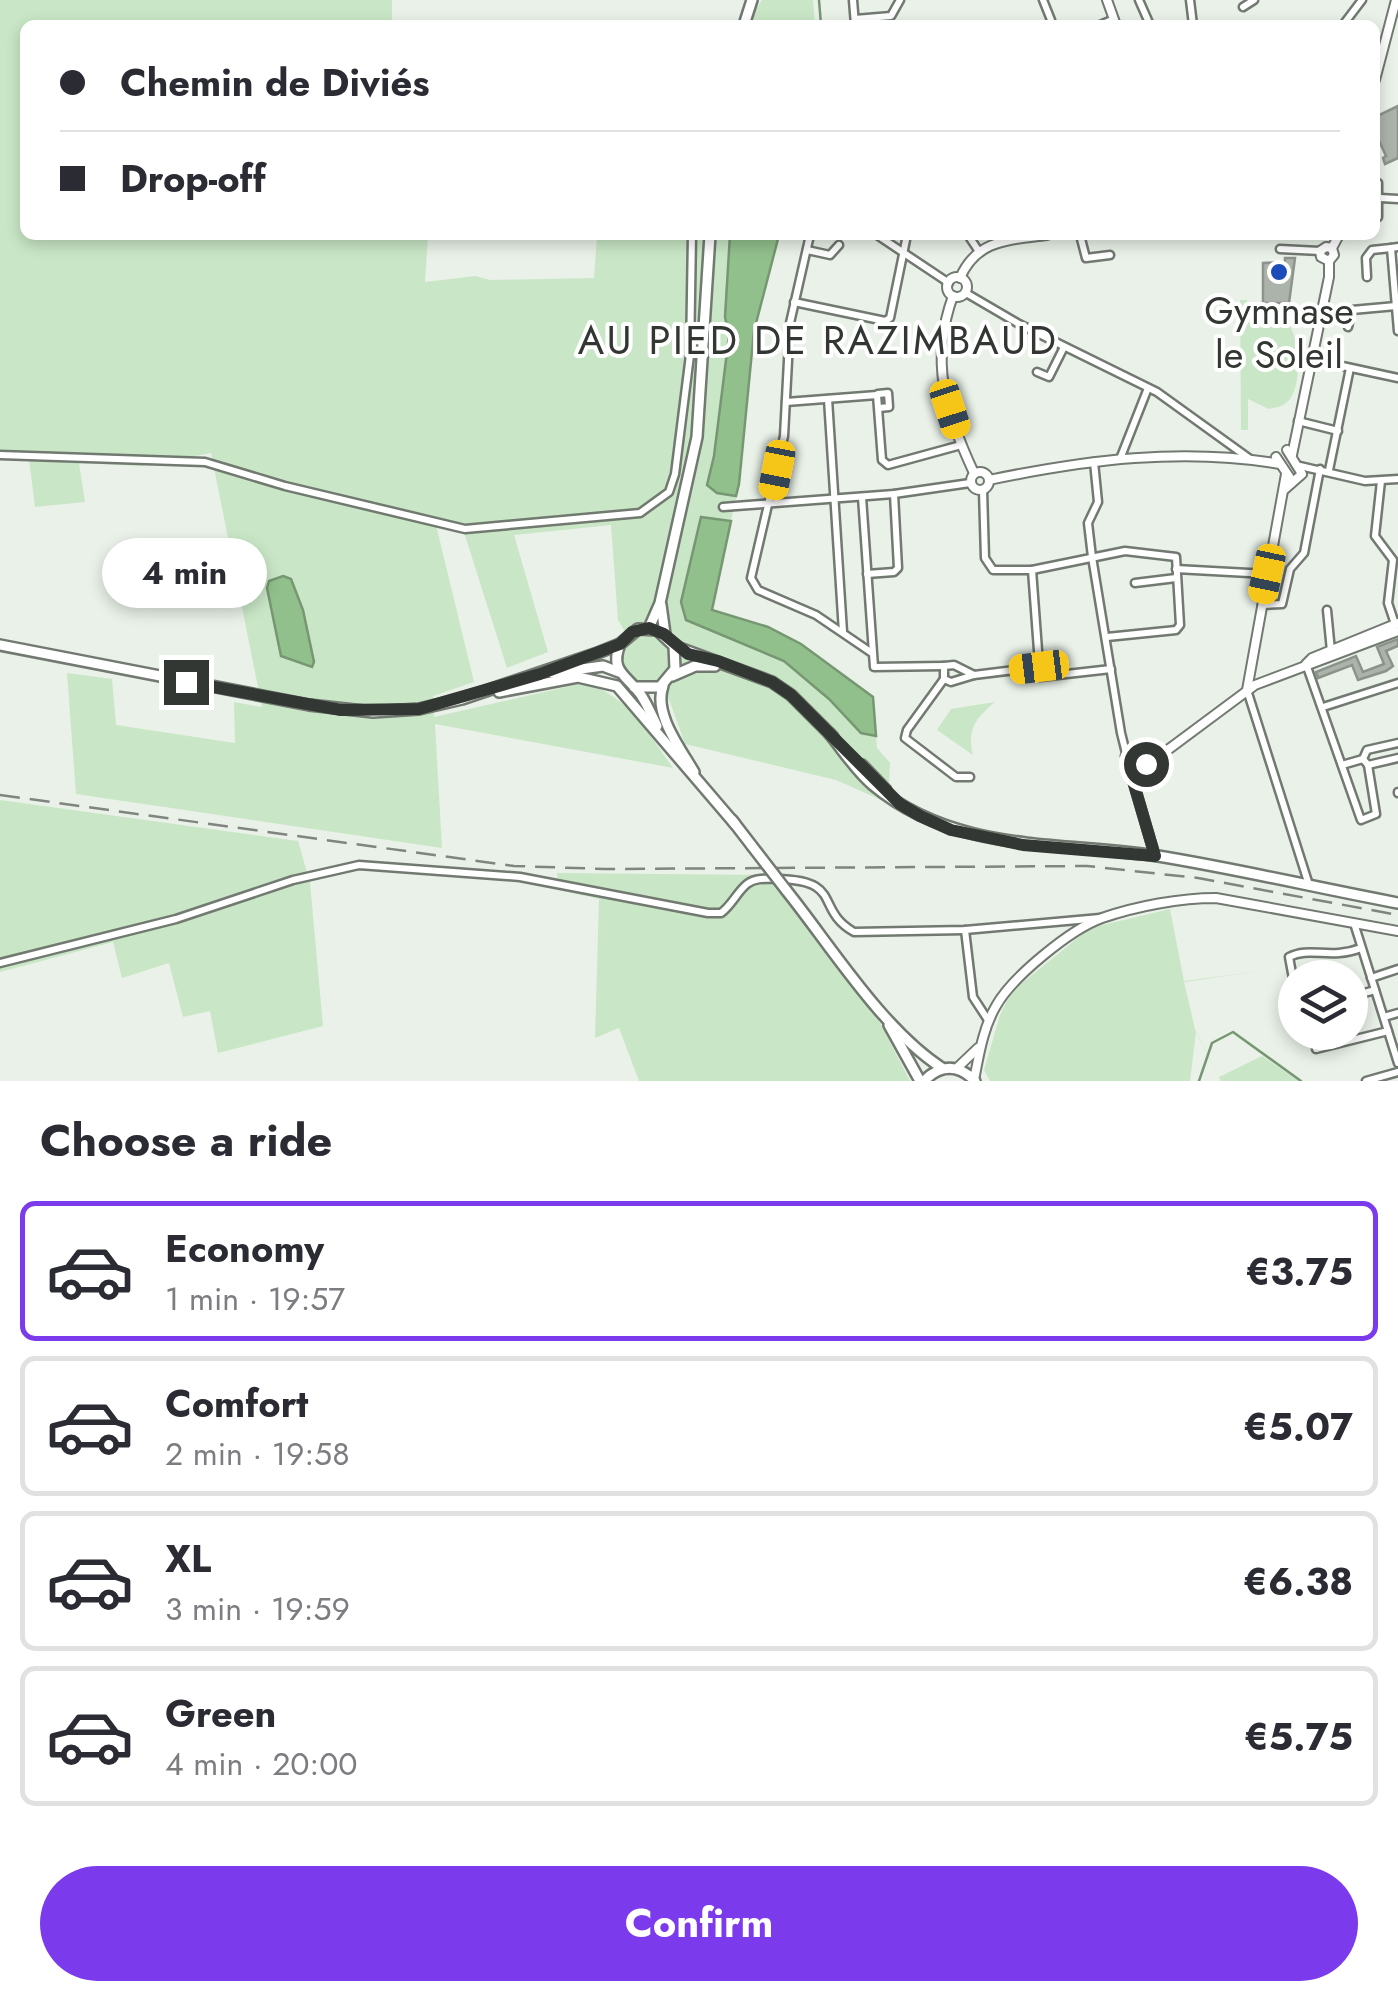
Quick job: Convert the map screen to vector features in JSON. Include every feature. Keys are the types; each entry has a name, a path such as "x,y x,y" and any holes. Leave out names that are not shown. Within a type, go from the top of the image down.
{"main road":[{"path":"649,628 660,602 697,437 710,240"},
{"path":"660,602 664,634"},
{"path":"462,699 620,644 632,632 649,628 664,634 674,646 677,660 660,698 664,714 698,778"},
{"path":"619,672 616,656 620,644"},
{"path":"0,645 341,710 419,709 578,677 610,683 630,699 700,788 735,824"},
{"path":"674,646 772,682 791,695 828,733 871,784 951,830 1023,845 1155,856 1398,904"},
{"path":"540,674 603,666 619,672 878,1006 918,1050 942,1068"},
{"path":"634,687 648,690 695,666 737,668"},
{"path":"878,1006 922,1081 942,1068 957,1068 975,1080"}],"street":[{"path":"867,20 891,16 900,0"},
{"path":"1043,0 1052,20"},
{"path":"1243,7 1254,0"},
{"path":"1347,20 1362,0"},
{"path":"1380,61 1396,0"},
{"path":"1380,198 1398,199"},
{"path":"0,455 205,462 285,486 465,529 625,516 653,506 669,492 675,474 690,355 692,240"},
{"path":"809,240 790,323 786,402 771,503 752,583 872,652"},
{"path":"883,240 948,283"},
{"path":"794,302 884,321 890,318 906,240"},
{"path":"971,240 978,250"},
{"path":"948,283 960,278 978,250 997,240"},
{"path":"1081,240 1086,258 1110,255"},
{"path":"1106,638 1176,630 1180,625 1176,557 1126,551 1032,570 1000,572 988,566 983,490 989,480 1125,458 1278,461 1294,442 1336,240"},
{"path":"806,250 830,256 839,245"},
{"path":"1280,248 1320,252 1332,248"},
{"path":"1368,277 1366,258 1372,250 1394,248 1398,326"},
{"path":"1320,252 1323,260 1329,261"},
{"path":"960,278 966,284 966,293"},
{"path":"948,283 948,292 953,296"},
{"path":"953,296 966,293 1148,388 1250,459"},
{"path":"953,296 939,362 962,445 974,473 970,483"},
{"path":"1348,327 1352,310 1396,306"},
{"path":"1336,344 1333,364 1398,378"},
{"path":"1036,372 1050,377 1064,347"},
{"path":"1260,605 1282,604 1290,569 1304,553 1322,469 1338,431 1350,368"},
{"path":"1125,458 1126,445 1148,388"},
{"path":"786,402 878,394 882,460 888,465 962,445"},
{"path":"828,399 843,633"},
{"path":"1298,421 1338,431"},
{"path":"1289,452 1295,473 1283,493 1247,690 1309,886"},
{"path":"1278,461 1295,473 1322,469 1365,481 1398,479"},
{"path":"1094,462 1098,502 1088,518 1092,557 1126,756 1155,856"},
{"path":"974,473 983,472 989,480"},
{"path":"1381,481 1374,527 1375,536 1392,553 1388,603 1397,626"},
{"path":"723,506 894,494 970,483"},
{"path":"970,483 983,490"},
{"path":"867,574 894,572 898,568 894,494"},
{"path":"862,496 874,667 954,665 974,675"},
{"path":"1176,569 1267,574"},
{"path":"1032,570 1040,677 1111,668"},
{"path":"1135,582 1176,578"},
{"path":"1327,610 1331,651"},
{"path":"1133,781 1146,764 1247,690 1397,626"},
{"path":"1306,664 1315,665 1397,626"},
{"path":"1306,664 1318,703 1324,706 1398,683"},
{"path":"944,666 944,680 906,730 905,738 956,778 970,778"},
{"path":"944,680 1039,667"},
{"path":"1324,706 1361,820 1376,814 1366,762 1368,750 1398,743"},
{"path":"1126,756 1146,764"},
{"path":"1342,764 1398,758"},
{"path":"0,963 194,914 292,880 359,864 520,877 721,913 756,878 810,880 854,932 965,930 1101,918 1186,900 1216,898 1398,931"},
{"path":"975,1080 988,1020 1007,989 1101,918"},
{"path":"1354,924 1398,1063"},
{"path":"965,930 973,997 988,1020"},
{"path":"1289,960 1302,950 1334,956 1361,948"},
{"path":"1371,978 1398,969"},
{"path":"1368,992 1375,990"},
{"path":"1384,1018 1398,1014"},
{"path":"1368,1036 1388,1031"},
{"path":"957,1068 981,1045"},
{"path":"1366,1081 1398,1072"}],"shaded area":[{"path":"0,0 392,0 392,20 20,20 20,240 428,240 425,282 475,276 490,280 594,278 597,240 778,240 754,331 739,484 712,609 797,645 873,697 877,748 890,763 888,803 836,780 685,744 670,702 658,683 636,683 621,665 623,646 629,638 618,620 611,525 514,535 548,652 507,668 463,529 436,525 474,682 433,696 434,717 584,683 625,706 673,768 435,724 442,848 76,794 67,673 112,679 116,725 235,743 234,702 262,707 211,453 141,466 79,463 85,502 35,507 29,459 0,454"},
{"path":"762,0 813,0 815,20 748,20"},
{"path":"730,240 778,240 754,331 736,496 717,493 707,485 729,336 725,317"},
{"path":"1240,300 1247,300 1248,323 1265,313 1278,314 1288,323 1298,354 1298,372 1290,399 1269,409 1248,399 1248,430 1241,430"},
{"path":"701,517 731,521 712,610 768,627 801,644 873,697 876,736 861,733 784,661 686,620 681,602"},
{"path":"283,576 291,579 303,610 312,667 281,656 267,588 269,581"},
{"path":"995,702 974,725 973,755 937,730 951,709"},
{"path":"0,800 298,841 310,883 323,1026 218,1053 210,1011 183,1017 169,963 122,978 113,942 0,972"},
{"path":"557,873 767,875 875,1013 910,1081 639,1081 619,1028 595,1038 599,899 559,890"},
{"path":"1170,909 1184,981 1261,971 1184,982 1195,1029 1219,1077 1262,1056 1299,1081 1221,1081 1196,1032 1190,1081 990,1081 984,1070 1011,992 1090,928"}],"building":[{"path":"1398,106 1398,158 1385,164 1380,143 1380,115"},
{"name":"Gymnase le Soleil","path":"1285,258 1295,258 1289,303 1263,303 1263,263 1285,262"},
{"path":"1398,639 1398,646 1386,651 1393,666 1386,671 1358,680 1352,665 1318,678 1316,672 1356,656 1363,672 1384,664 1377,647"}],"waterway":[{"path":"819,0 821,20"},
{"path":"1199,1081 1212,1043 1233,1032 1301,1081"}],"railway":[{"path":"0,795 514,866 1087,866 1198,878 1398,915"}],"place":[{"name":"Gymnase le Soleil","path":"1279,272"}],"district":[{"name":"AU PIED DE RAZIMBAUD","path":"818,340"}],"route":[{"path":"186,682 341,710 419,709 540,674 620,644 632,632 649,628 664,634 688,654 772,682 808,711 900,804 951,830 1023,845 1155,856 1133,781 1146,764"}]}
